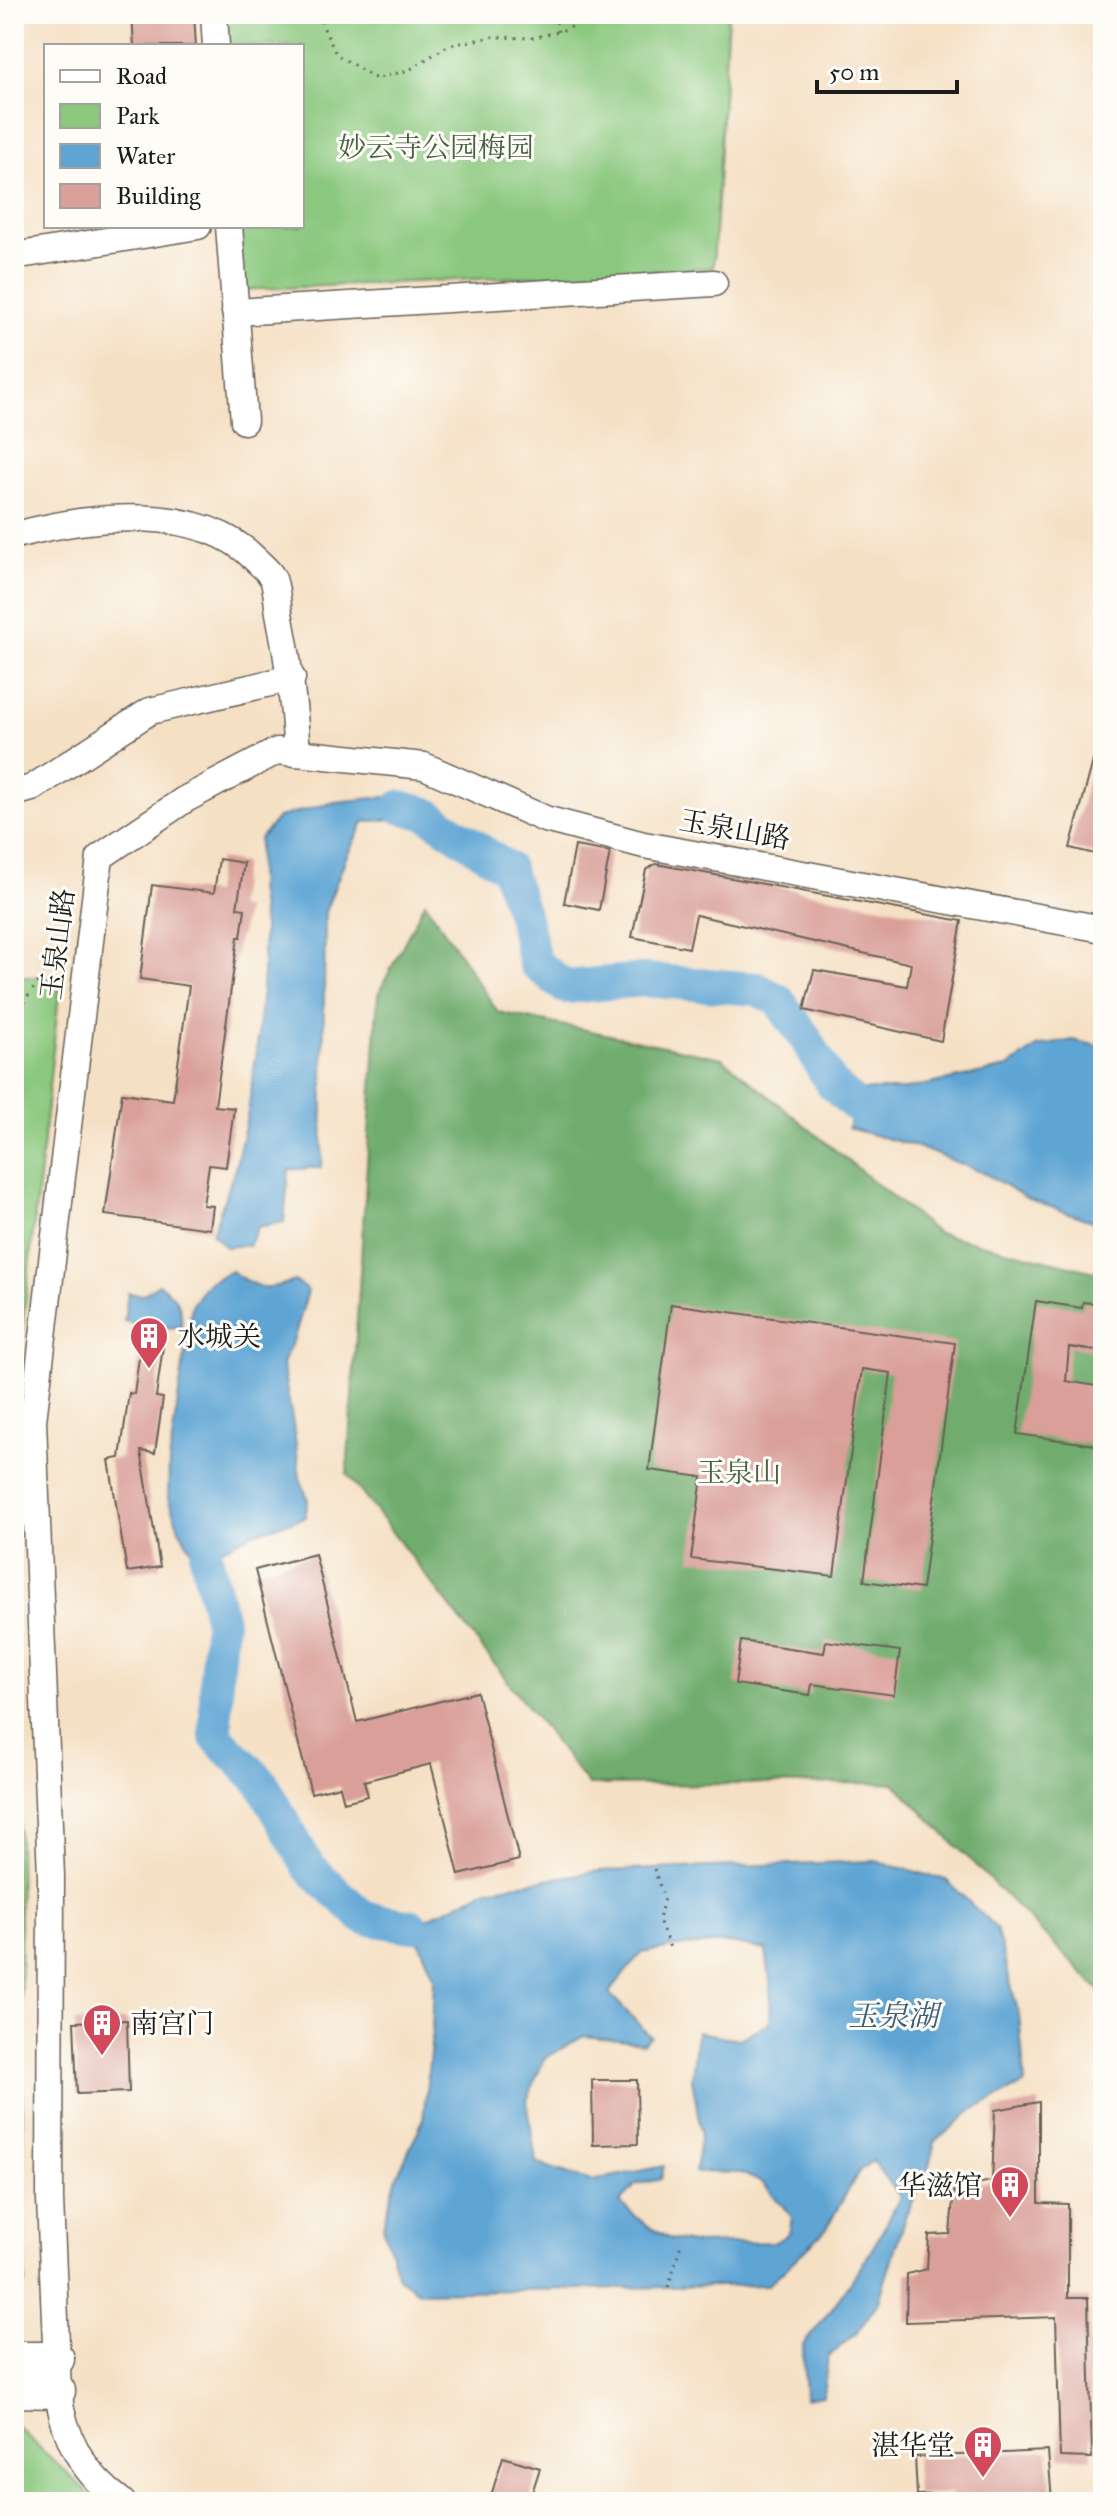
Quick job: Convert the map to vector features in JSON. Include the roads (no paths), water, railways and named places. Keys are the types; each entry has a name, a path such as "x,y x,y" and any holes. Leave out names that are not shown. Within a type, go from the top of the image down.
{"main road":[{"path":"14,2359 57,2375"},
{"path":"14,2390 57,2375"}],"street":[{"path":"214,14 216,44"},
{"path":"14,256 186,228"},
{"path":"229,228 244,421"},
{"path":"235,312 714,283"},
{"path":"20,534 65,522 119,518 180,522 214,532 245,550 272,577 292,678 297,753"},
{"path":"14,793 32,788 150,711 292,678"},
{"name":"玉泉山路","path":"122,2502 80,2462 62,2419 57,2375 50,2200 51,1876 33,1421 100,857 184,800 277,751 424,766 545,819 644,845 1103,929"}],"water":[{"path":"401,798 400,818 364,822 347,855 325,912 322,1167 289,1170 284,1222 258,1227 249,1245 225,1247 212,1233 235,1169 248,1112 263,975 263,927 258,887 259,839 279,817 335,802"},
{"path":"1073,1040 1103,1047 1103,1225 1028,1199 984,1173 915,1146 848,1128 858,1090 901,1090 1007,1068 1037,1047"},
{"path":"231,1271 262,1287 295,1281 308,1291 294,1338 282,1364 300,1478 308,1500 305,1517 251,1534 206,1556 194,1554 180,1531 168,1498 169,1461 192,1305 207,1283"},
{"path":"159,1284 177,1302 181,1327 156,1328 124,1321 128,1293 142,1295"},
{"name":"玉泉湖","path":"875,1861 946,1880 996,1928 1019,2015 1025,2084 974,2109 935,2142 926,2178 906,2214 879,2301 855,2335 828,2356 823,2396 805,2399 803,2345 856,2274 900,2197 873,2160 860,2170 824,2232 768,2285 420,2292 398,2277 383,2226 397,2176 423,2120 432,2035 434,1976 412,1926 488,1889 598,1871","holes":["730,1943 766,1950 771,1988 770,2023 739,2039 697,2032 692,2079 701,2132 695,2172 741,2173 763,2183 792,2217 789,2234 775,2242 697,2244 670,2239 646,2225 620,2203 635,2185 661,2179 664,2166 591,2181 536,2163 527,2100 544,2059 584,2036 643,2043 651,2037 609,1993 641,1953"]}],"waterway":[{"path":"400,807 427,814 507,868 535,963 565,987 644,980 757,989 778,1000 805,1037 831,1083 854,1104"},
{"path":"206,1556 221,1621 216,1677 216,1737 262,1783 308,1866 364,1918 412,1926"}],"place":[{"name":"水城关","path":"149,1370"},
{"name":"南宫门","path":"102,2057"},
{"name":"华滋馆","path":"1010,2219"},
{"name":"湛华堂","path":"983,2479"}],"park label":[{"name":"妙云寺公园梅园","path":"436,147"},
{"name":"玉泉山","path":"739,1472"}]}
